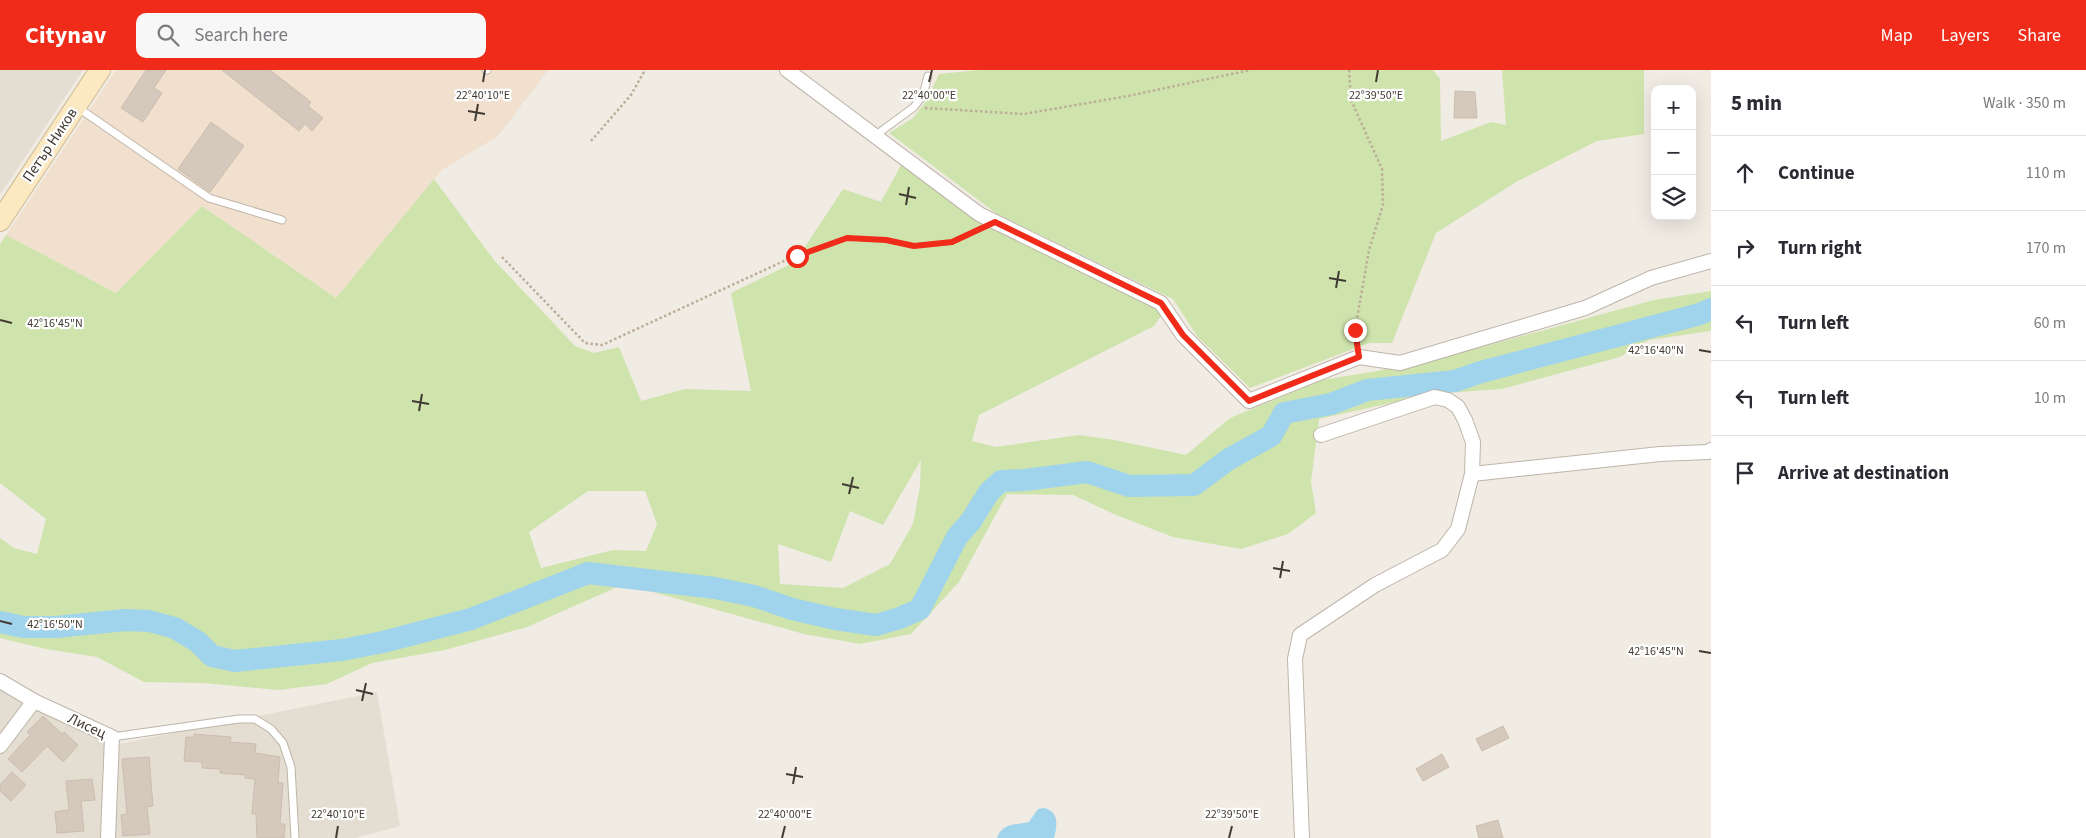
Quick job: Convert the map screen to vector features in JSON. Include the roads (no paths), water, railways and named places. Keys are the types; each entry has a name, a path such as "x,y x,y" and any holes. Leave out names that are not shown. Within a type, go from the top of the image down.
{"street":[{"name":"Петър Ников","path":"0,221 100,70"},
{"path":"788,70 979,214 1161,303 1183,335 1249,401 1359,357 1400,363 1585,308 1651,278 1711,261"},
{"path":"1302,838 1295,658 1300,634 1375,585 1442,550 1458,529 1472,474 1473,442 1458,407 1448,400 1435,397 1321,434"},
{"path":"1472,474 1660,454 1708,452 1711,450"},
{"name":"Лисец","path":"0,680 34,700 112,737 108,838"},
{"path":"0,746 34,700"}],"lane":[{"path":"876,135 914,107 923,95 928,76"},
{"path":"76,106 209,198 282,220"},
{"path":"112,737 238,719 255,719 270,729 283,743 291,767 295,838"}],"water":[{"path":"1044,808 1055,816 1054,838 997,838 999,833 1006,827 1029,822 1038,809"}],"waterway":[{"path":"0,622 23,627 56,627 125,620 149,621 175,628 198,642 212,656 235,661 342,650 383,642 471,619 588,573 715,588 754,596 792,609 835,619 876,625 900,618 920,609 957,537 971,521 989,492 1001,481 1025,480 1087,472 1129,486 1194,485 1229,459 1271,436 1284,413 1331,404 1367,390 1455,381 1481,372 1700,314 1711,309"}]}
